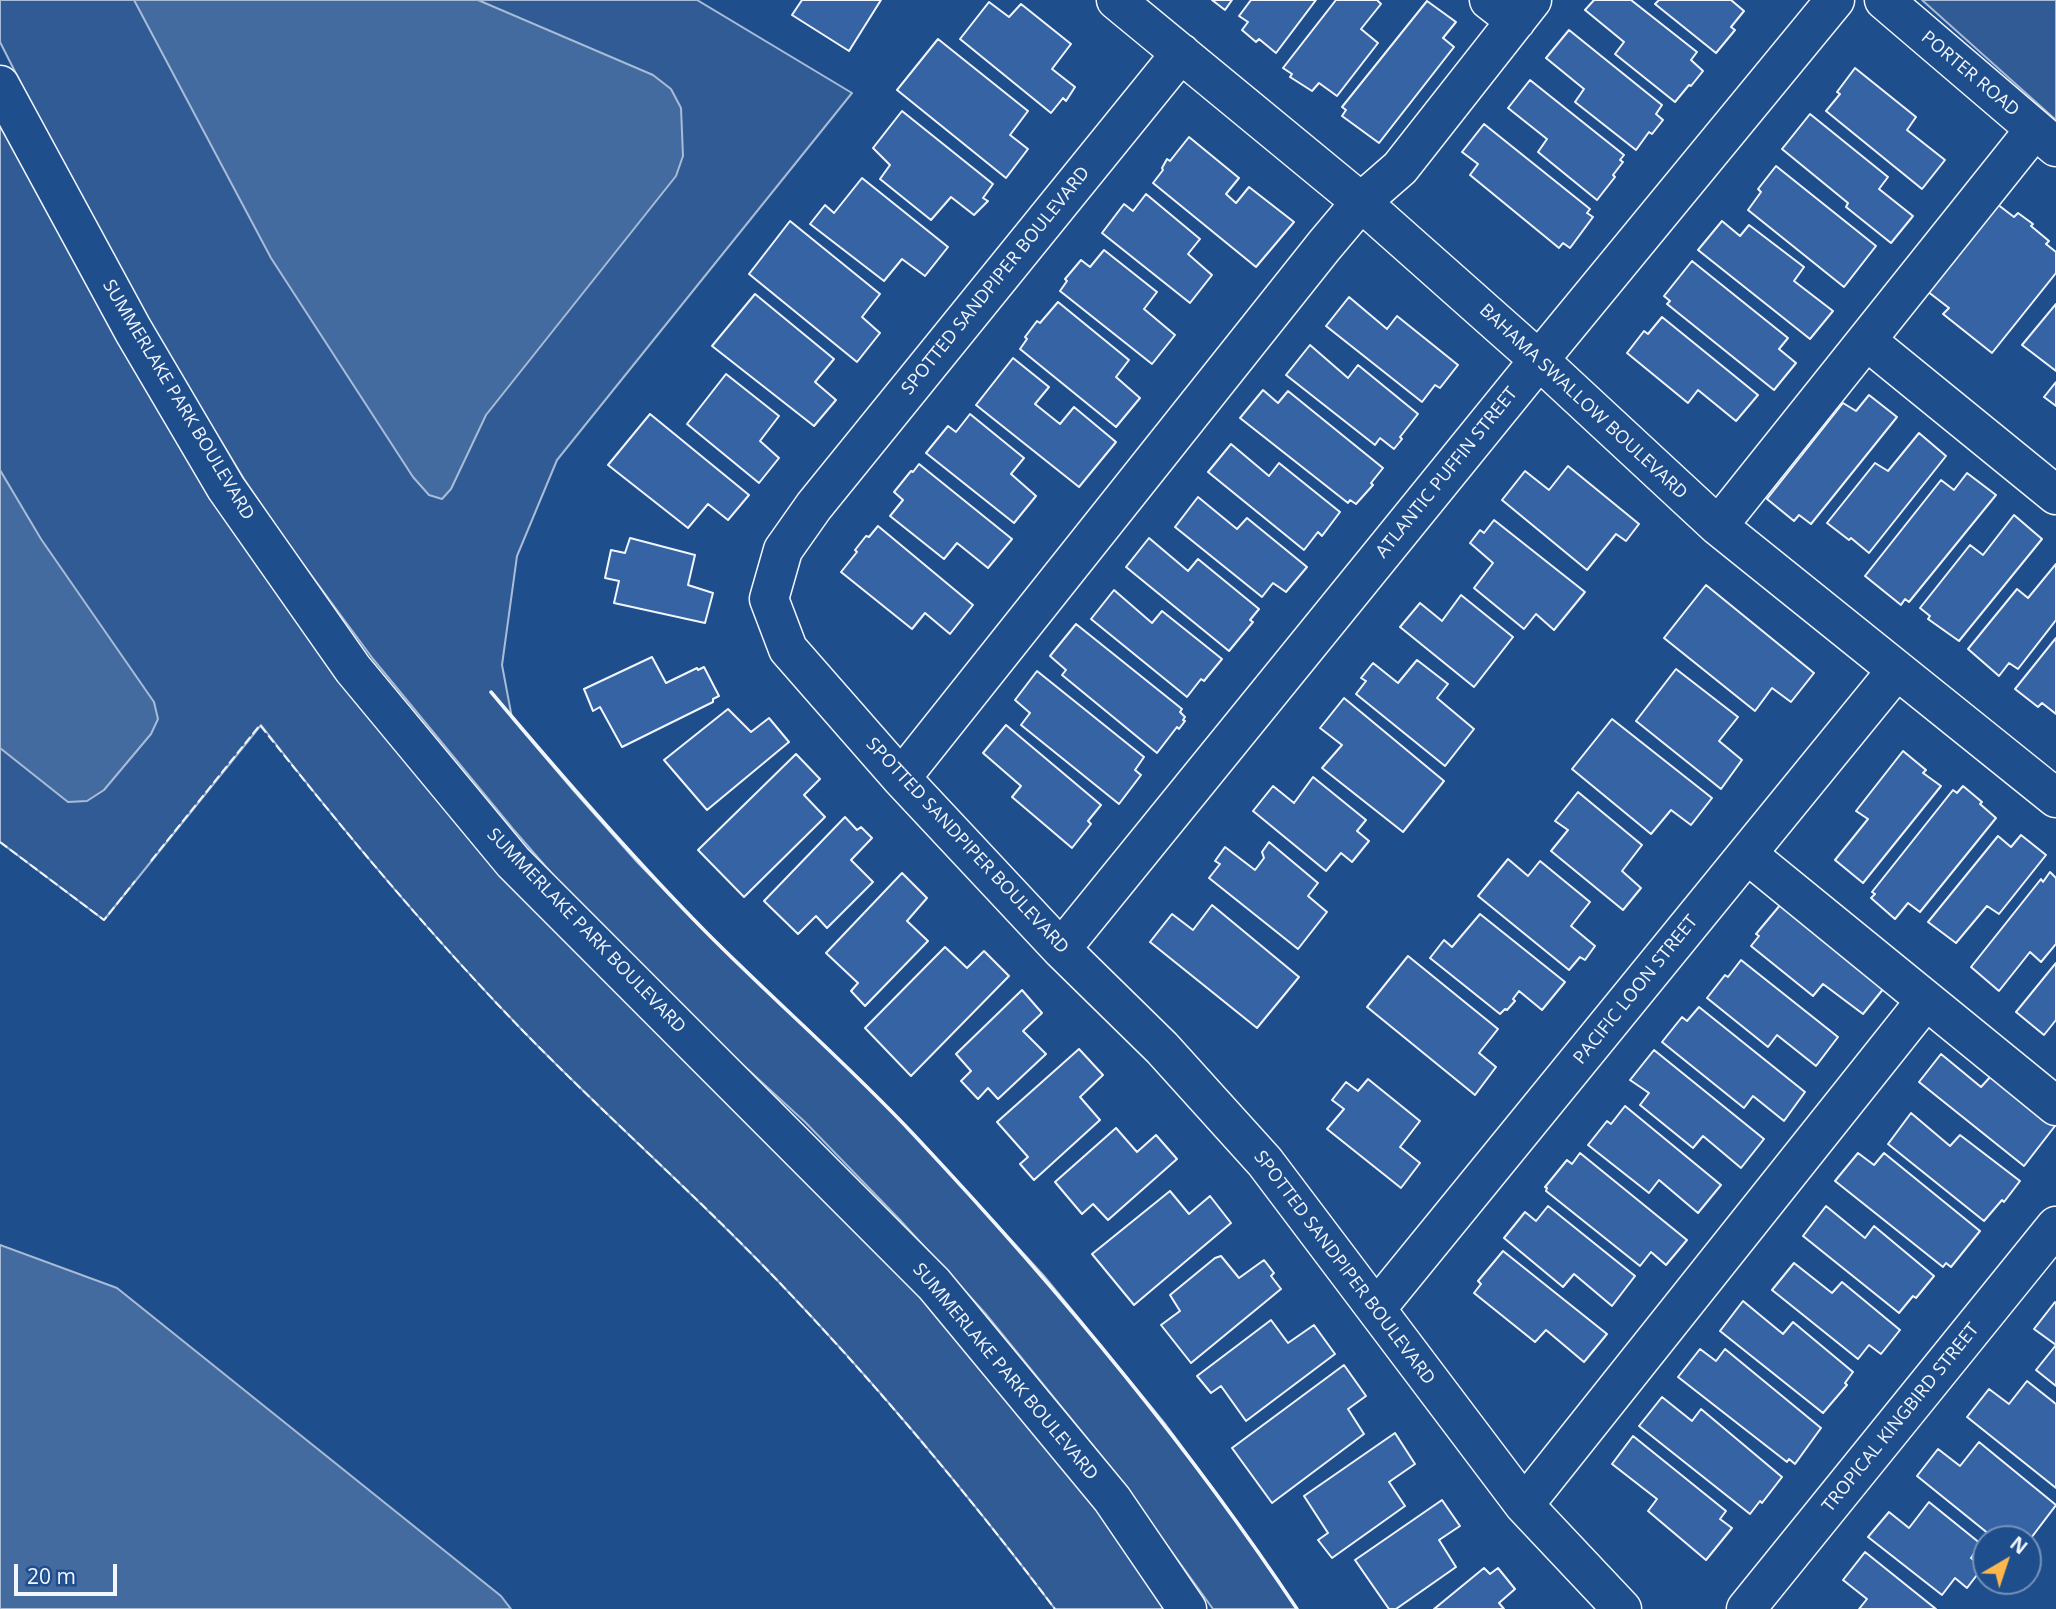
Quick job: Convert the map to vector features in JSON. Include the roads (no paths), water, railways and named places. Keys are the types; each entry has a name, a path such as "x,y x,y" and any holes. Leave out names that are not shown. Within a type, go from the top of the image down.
{"street":[{"name":"BAHAMA SWALLOW BOULEVARD","path":"1116,0 1361,202 1539,360 1718,526 2056,797"},
{"name":"ATLANTIC PUFFIN STREET","path":"1061,949 1835,0"},
{"name":"PORTER ROAD","path":"1884,0 2045,138"},
{"path":"901,778 1324,246 1361,202 1400,168 1512,7"},
{"name":"SPOTTED SANDPIPER BOULEVARD","path":"1181,53 814,506 783,550 769,599 788,649 901,778 1061,949 1162,1048 1265,1162 1524,1505 1622,1609"},
{"name":"SUMMERLAKE PARK BOULEVARD","path":"0,85 133,330 226,488 353,669 513,862 934,1284 1112,1499 1187,1609"},
{"path":"1718,526 1867,341 2045,138"},
{"path":"1867,341 2056,495"},
{"name":"PACIFIC LOON STREET","path":"1376,1309 1896,671"},
{"path":"1747,854 2056,1106"},
{"path":"1524,1505 1926,1000"},
{"name":"TROPICAL KINGBIRD STREET","path":"1746,1609 2056,1226"}]}
